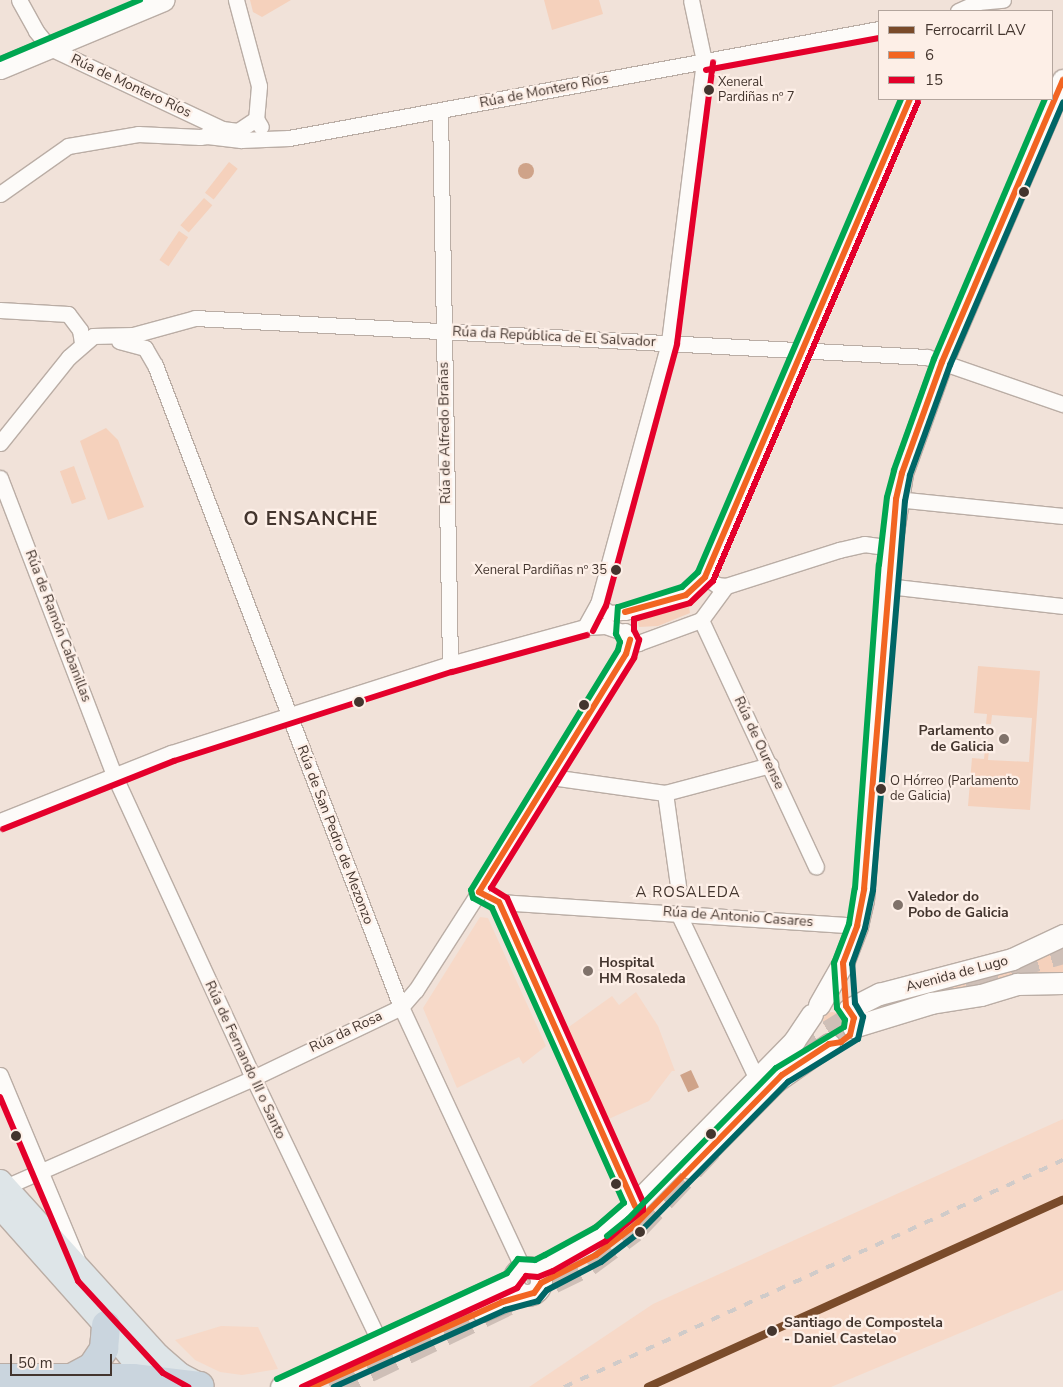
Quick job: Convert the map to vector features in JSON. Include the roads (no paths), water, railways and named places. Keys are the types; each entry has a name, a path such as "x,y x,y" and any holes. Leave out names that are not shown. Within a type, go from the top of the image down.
{"highway":[{"path":"75,1376 92,1368 104,1349 106,1325"},
{"path":"0,1378 75,1376 200,1387"}],"main road":[{"path":"0,68 163,0"},
{"path":"313,1387 527,1279 601,1234 635,1206 756,1077 794,1041 816,1010 843,963 857,926 866,872 890,548 896,499 902,473 942,362 1058,107 1063,80"},
{"name":"Avenida de Lugo","path":"850,1014 880,994 1012,959 1063,936"},
{"path":"281,1387 527,1279 596,1254 634,1226 767,1089 789,1069 829,1044 844,1040 850,1014 843,963"},
{"name":"Avenida de Lugo","path":"850,1014 981,995 1017,984 1063,983"},
{"path":"829,1044 813,1033 816,1010 830,1001 850,1014"},
{"path":"2,1192 85,1276 169,1366 200,1387"},
{"path":"2,1192 152,1383"}],"street":[{"path":"19,0 36,31 50,48"},
{"path":"236,0 259,86 256,119 263,130 275,139"},
{"path":"585,627 598,604 669,342 704,60 691,0"},
{"path":"960,10 978,1 1003,0"},
{"name":"Rúa de Montero Ríos","path":"50,48 209,130 241,140 275,139 440,112 704,60 878,29"},
{"path":"598,604 609,613 626,612 686,595 705,577 910,100"},
{"name":"Rúa de Alfredo Brañas","path":"440,112 450,664"},
{"path":"0,194 53,154 88,140 138,134 209,130 238,131 256,119"},
{"path":"0,310 68,314 80,330 84,343 69,357 0,443"},
{"name":"Rúa da República de El Salvador","path":"84,343 93,336 134,334 195,318 927,357 1063,404"},
{"name":"Rúa de San Pedro de Mezonzo","path":"84,343 123,342 145,348 166,395 401,1007 527,1279"},
{"name":"Rúa de Ramón Cabanillas","path":"0,478 114,775"},
{"path":"896,499 1063,516"},
{"path":"705,577 717,585 726,586 839,550 864,544 890,548"},
{"path":"0,821 114,775 289,714 450,664 585,627 606,626 638,643 701,620 726,586"},
{"path":"887,586 1063,606"},
{"path":"626,612 628,636"},
{"name":"Rúa de Ourense","path":"701,620 816,867"},
{"name":"Rúa da Rosa","path":"2,1192 253,1078 401,1007 416,990 551,777 626,654 628,636"},
{"path":"551,777 665,793 770,765"},
{"name":"Rúa de Fernando III o Santo","path":"114,775 253,1078 380,1343"},
{"path":"665,793 678,886"},
{"path":"479,892 499,902 635,1206"},
{"name":"Rúa de Antonio Casares","path":"499,902 857,926"},
{"path":"678,913 756,1077"},
{"path":"0,1075 85,1276"}],"tunnel":[{"path":"794,1056 846,1024 969,977 1063,950"},
{"path":"552,1280 587,1263 633,1229 709,1148"},
{"path":"489,1300 565,1263"},
{"path":"330,1387 509,1301"}],"railway":[{"path":"564,1387 1063,1160"}],"rail line":[{"name":"LAV","path":"648,1387 1063,1200"}],"place":[{"name":"Xeneral Pardiñas nº 7","path":"709,90"},
{"name":"Xeneral Pardiñas nº 35","path":"616,570"},
{"name":"Parlamento de Galicia","path":"1004,739"},
{"name":"O Hórreo (Parlamento de Galicia)","path":"881,789"},
{"name":"Valedor do Pobo de Galicia","path":"898,905"},
{"name":"Hospital HM Rosaleda","path":"588,971"},
{"name":"Santiago de Compostela - Daniel Castelao","path":"772,1331"}],"district":[{"name":"O ENSANCHE","path":"311,520"},
{"name":"A ROSALEDA","path":"688,893"}]}
